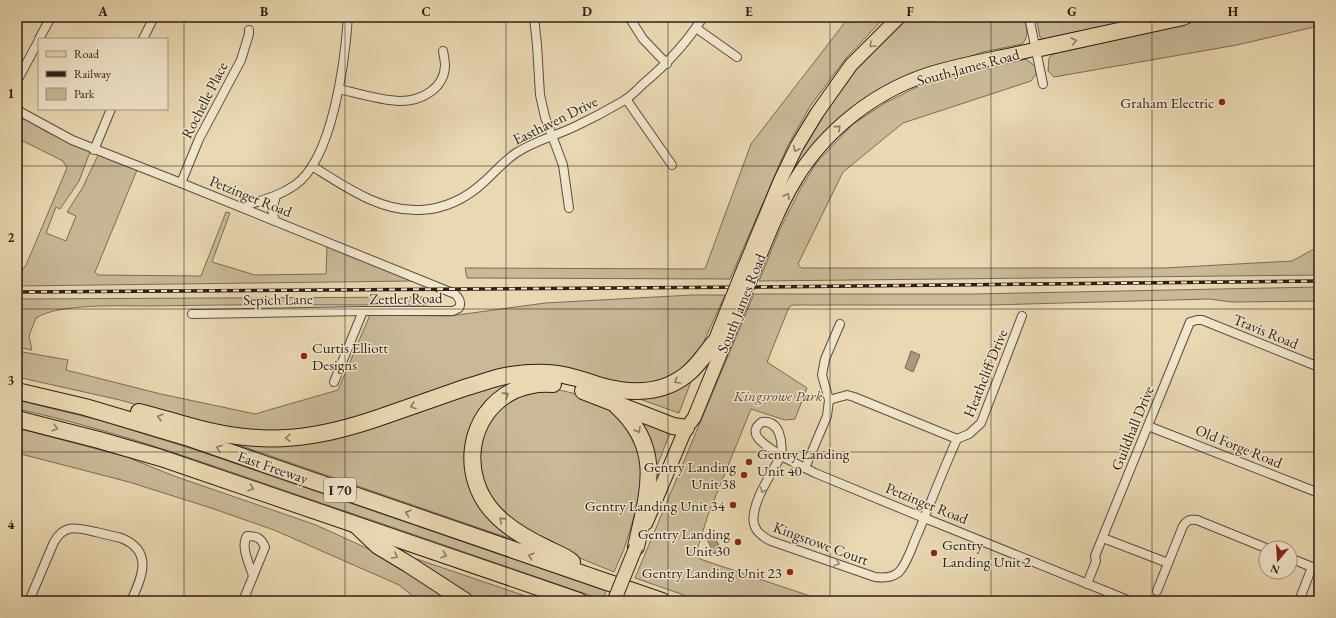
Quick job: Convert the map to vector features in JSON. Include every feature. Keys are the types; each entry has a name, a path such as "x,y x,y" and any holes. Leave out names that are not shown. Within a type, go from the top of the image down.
{"highway":[{"name":"South James Road","path":"1036,49 1183,17"},
{"path":"85,407 104,403 202,429 252,438 283,439 314,436 379,418 471,386 512,375 537,373 562,375 627,391 639,391 667,386 693,369 714,343"},
{"path":"594,578 570,560 521,534 494,513 481,496 472,468 472,449 480,424 494,405 503,397 514,390 541,383 567,386 612,401 673,426 686,428"},
{"path":"602,386 614,393 676,419 686,428"},
{"name":"East Freeway","path":"17,391 85,407 186,437 662,601"},
{"path":"612,401 638,428 645,445 648,458 649,481 636,546"},
{"name":"East Freeway","path":"17,419 92,438 161,458 579,601"},
{"path":"354,523 378,546 465,601"}],"main road":[{"name":"South James Road","path":"614,601 686,428 694,418 750,268 781,179 797,146 817,113 851,65 899,17"},
{"name":"South James Road","path":"750,268 800,173 820,146 833,132 861,108 884,94 926,75 1036,49"},
{"name":"South James Road","path":"686,428 687,416 714,343 734,308"}],"street":[{"path":"40,38 51,17"},
{"path":"144,38 154,17"},
{"path":"241,207 276,196 295,185 304,177 321,151 339,89 344,64 348,17"},
{"path":"534,17 540,95 552,136 563,165 569,208"},
{"path":"629,17 644,39 667,64"},
{"name":"Easthaven Drive","path":"312,166 352,190 376,202 391,207 420,210 453,203 484,182 516,153 534,143 600,115 626,99 667,64 703,17"},
{"path":"1029,17 1043,84"},
{"path":"696,28 737,57"},
{"name":"Rochelle Place","path":"181,183 199,140 241,60 249,30"},
{"path":"17,81 38,41"},
{"path":"339,89 399,101 421,97 431,92 441,81 445,66 443,51"},
{"path":"626,99 672,165"},
{"name":"Petzinger Road","path":"17,110 66,137 94,150 275,220 455,294 460,298 461,304 460,308 453,311"},
{"path":"94,150 111,110"},
{"path":"275,220 272,210 276,196"},
{"name":"Zettler Road","path":"334,382 363,311 453,311"},
{"name":"Sepich Lane","path":"192,314 363,311"},
{"name":"Heathcliff Drive","path":"957,439 970,434 982,423 1022,316"},
{"name":"Travis Road","path":"1202,320 1319,368"},
{"name":"Guildhall Drive","path":"1084,582 1096,561 1095,556 1190,322 1202,320"},
{"path":"805,468 827,416 829,400 822,375 825,359 840,324"},
{"path":"829,400 847,395 854,397 957,439 924,518"},
{"name":"Old Forge Road","path":"1148,426 1319,493"},
{"name":"Petzinger Road","path":"780,456 924,518 1130,601"},
{"name":"Kingsrowe Court","path":"780,456 764,486 753,516 755,527 758,532 771,541 875,577 887,578 898,573 905,564 924,518"},
{"path":"1157,591 1182,526 1186,521 1191,519 1197,520 1258,545"},
{"path":"29,601 57,536 66,529 80,528 120,538 132,544 140,553 142,560 142,573 132,601"},
{"path":"1103,538 1168,563"},
{"path":"1298,561 1312,567 1299,601"},
{"path":"243,601 253,576"}],"green space":[{"path":"849,17 885,17 846,58 811,105 788,145 730,279 467,278 465,268 705,269 751,144"},
{"path":"907,17 1024,17 1027,35 1022,44 983,52 935,68 887,86 859,102 829,130 789,183 786,182 812,130 858,66"},
{"path":"1036,17 1168,17 1043,40 1040,37"},
{"path":"1217,17 1319,17 1319,29 1314,27 1237,45 1054,77 1048,71 1049,58 1053,54"},
{"path":"1026,59 1035,66 1036,74 1031,81 903,123 843,172 798,264 801,268 1164,268 1292,261 1316,248 1319,249 1319,275 759,281 780,229 801,188 817,162 853,124 885,103 917,87"},
{"path":"17,114 45,131 90,152 79,181 60,209 56,207 46,233 66,241 76,216 67,212 83,187 98,155 137,170 95,272 98,275 201,276 226,212 230,213 212,262 255,275 326,274 327,246 414,281 17,286 17,273 20,273 26,265 67,168 63,161 17,138"},
{"name":"Kingsrowe Park","path":"1319,287 1319,301 1232,302 1209,299 991,305 793,305 789,307 767,362 807,388 795,419 785,420 751,409 708,515 696,553 700,559 825,601 701,601 635,578 754,294 974,294"},
{"path":"692,295 725,295 701,348 691,362 659,384 622,384 580,371 437,393 315,429 250,432 205,424 120,400 17,377 17,351 68,360 66,370 161,394 255,414 338,390 370,315 450,316 545,303"},
{"path":"427,297 430,300 427,305 91,306 74,308 46,313 36,318 29,336 32,350 17,347 17,299"},
{"path":"529,378 506,392 468,464 520,542 227,441 253,442 495,384"},
{"path":"692,379 679,413 631,396"},
{"path":"547,389 560,390 584,396 607,407 633,432 644,472 637,507 624,549 614,572 565,552 521,530 487,495 477,455 489,419 506,403 525,393"},
{"path":"17,400 103,421 202,452 606,591 603,600 156,447 87,426 17,409"},
{"path":"636,416 671,431 653,476"},
{"path":"17,428 127,457 174,476 316,525 373,551 453,601 419,601 399,585 274,530 129,482 17,453"},
{"path":"405,555 540,601 467,601"}],"shaded area":[{"path":"911,351 920,355 913,372 905,368"},
{"path":"714,535 721,550 714,554 707,539"}],"railway":[{"path":"17,292 755,287 1319,281"}],"place":[{"name":"Graham Electric","path":"1222,102"},
{"name":"Curtis Elliott Designs","path":"304,356"},
{"name":"Gentry Landing Unit 40","path":"749,462"},
{"name":"Gentry Landing Unit 38","path":"744,475"},
{"name":"Gentry Landing Unit 34","path":"733,505"},
{"name":"Gentry Landing Unit 30","path":"738,542"},
{"name":"Gentry Landing Unit 2","path":"934,553"},
{"name":"Gentry Landing Unit 23","path":"790,572"}]}
